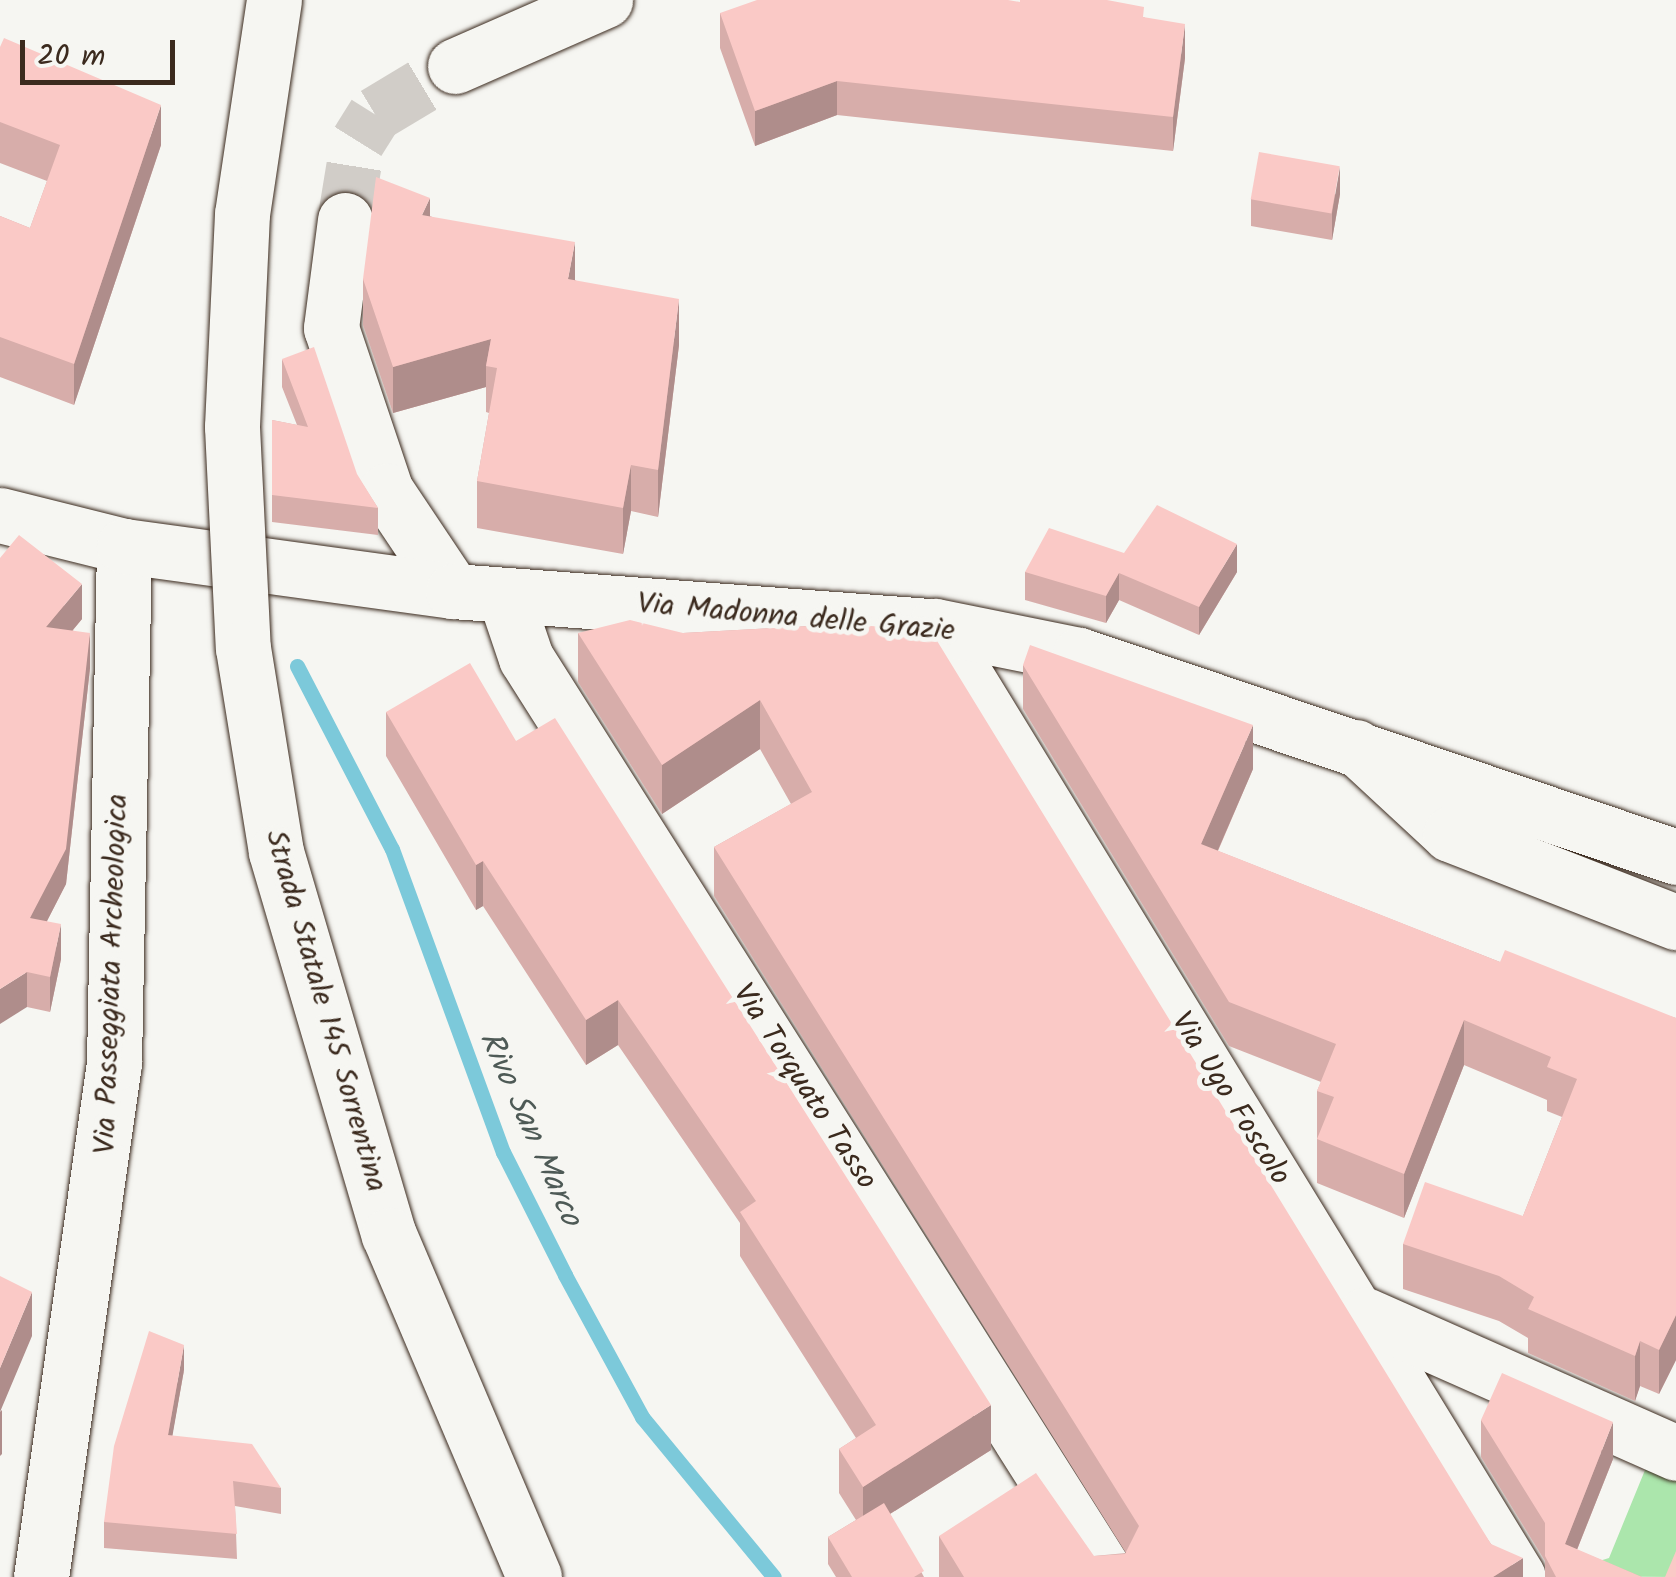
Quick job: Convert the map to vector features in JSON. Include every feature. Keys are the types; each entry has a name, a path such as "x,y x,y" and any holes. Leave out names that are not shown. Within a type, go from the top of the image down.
{"main road":[{"name":"Strada Statale 145 Sorrentina","path":"274,0 242,214 232,428 243,648 267,796 325,1035 389,1235 534,1577"},
{"path":"455,66 605,0"},
{"name":"Via Torquato Tasso","path":"345,220 331,328 386,492 479,594 526,658 1108,1577"},
{"name":"Via Madonna delle Grazie","path":"0,515 124,546 479,594 935,626 1079,656 1356,746 1676,858"},
{"name":"Via Passeggiata Archeologica","path":"41,1577 114,1062 124,546"},
{"name":"Via Ugo Foscolo","path":"935,626 1366,1316 1518,1577"},
{"path":"1356,746 1450,834 1676,922"},
{"path":"1366,1316 1676,1453"}],"green space":[{"path":"1652,1453 1676,1463 1676,1577 1550,1576 1609,1558"}],"building":[{"path":"757,0 1107,0 1144,7 1143,17 1185,24 1173,117 837,81 755,111 720,13"},
{"path":"4,38 161,105 74,364 0,337 0,216 30,228 60,145 0,122 0,47"},
{"path":"1259,152 1340,166 1331,214 1251,199"},
{"path":"376,177 430,198 422,215 575,242 568,279 679,299 658,470 631,465 623,508 477,481 497,368 486,366 491,339 393,367 363,279"},
{"path":"314,347 357,474 378,508 272,495 272,420 308,427 282,359"},
{"path":"1157,505 1237,544 1199,607 1119,573 1106,596 1025,572 1049,528 1124,553"},
{"path":"19,535 82,584 46,627 90,633 66,849 30,918 61,924 50,977 27,972 0,989 0,558"},
{"path":"630,620 683,633 846,624 931,631 1491,1544 1523,1558 1493,1577 964,1577 939,1536 1036,1473 1094,1556 1125,1554 1139,1526 714,847 812,792 760,700 662,765 578,633"},
{"path":"1030,645 1253,725 1201,844 1500,962 1505,950 1676,1018 1676,1315 1659,1350 1640,1341 1635,1356 1528,1309 1534,1297 1499,1276 1403,1244 1425,1182 1523,1216 1577,1079 1547,1067 1551,1057 1464,1020 1404,1174 1317,1139 1334,1097 1317,1091 1336,1044 1229,1002 1023,665"},
{"path":"470,663 516,741 555,718 991,1405 863,1487 839,1449 876,1425 740,1212 756,1201 618,1000 586,1020 483,861 476,865 386,712"},
{"path":"0,1276 32,1292 0,1368"},
{"path":"149,1331 184,1345 168,1435 252,1444 281,1488 233,1481 237,1534 104,1522 114,1446"},
{"path":"1502,1373 1613,1422 1565,1544 1642,1577 1556,1577 1545,1556 1545,1523 1481,1420"},
{"path":"884,1503 924,1571 914,1577 852,1577 828,1537"},
{"path":"1676,1551 1676,1577 1665,1577"}],"waterway":[{"name":"Rivo San Marco","path":"297,666 392,849 503,1152 565,1275 642,1417 774,1577"}],"tunnel":[{"path":"345,220 358,141 375,114 455,66"}]}
